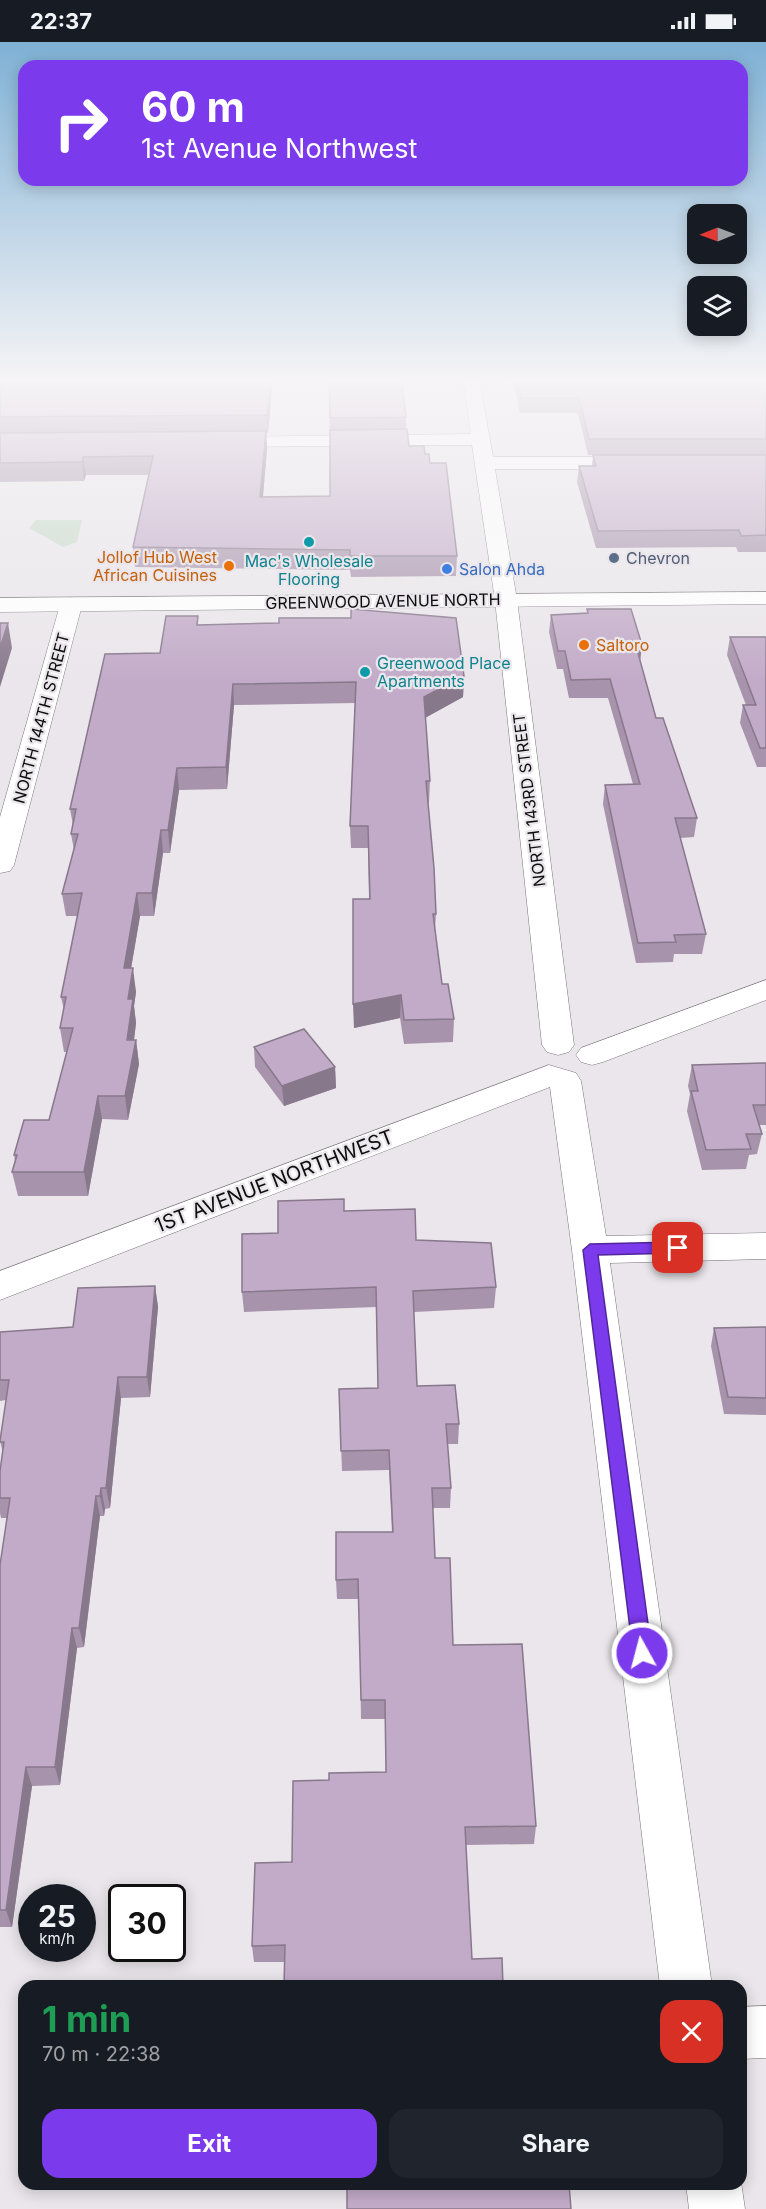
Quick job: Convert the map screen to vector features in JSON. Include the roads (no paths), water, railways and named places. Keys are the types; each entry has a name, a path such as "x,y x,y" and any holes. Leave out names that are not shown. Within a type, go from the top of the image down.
{"street":[{"name":"NORTH 143RD STREET","path":"487,479 506,600 557,1068 590,1250 685,1980"},
{"name":"GREENWOOD AVENUE NORTH","path":"0,605 766,598"},
{"name":"NORTH 144TH STREET","path":"0,865 71,605"},
{"name":"1ST AVENUE NORTHWEST","path":"0,1286 557,1068 581,1080 594,1072 596,1061 592,1055 766,989"},
{"path":"590,1250 766,1246"},
{"path":"747,2033 766,2032"},
{"path":"715,2190 717,2209"}],"place":[{"name":"Mac's Wholesale Flooring","path":"309,542"},
{"name":"Chevron","path":"614,558"},
{"name":"Jollof Hub West African Cuisines","path":"229,566"},
{"name":"Salon Ahda","path":"447,569"},
{"name":"Saltoro","path":"584,645"},
{"name":"Greenwood Place Apartments","path":"365,672"}]}
